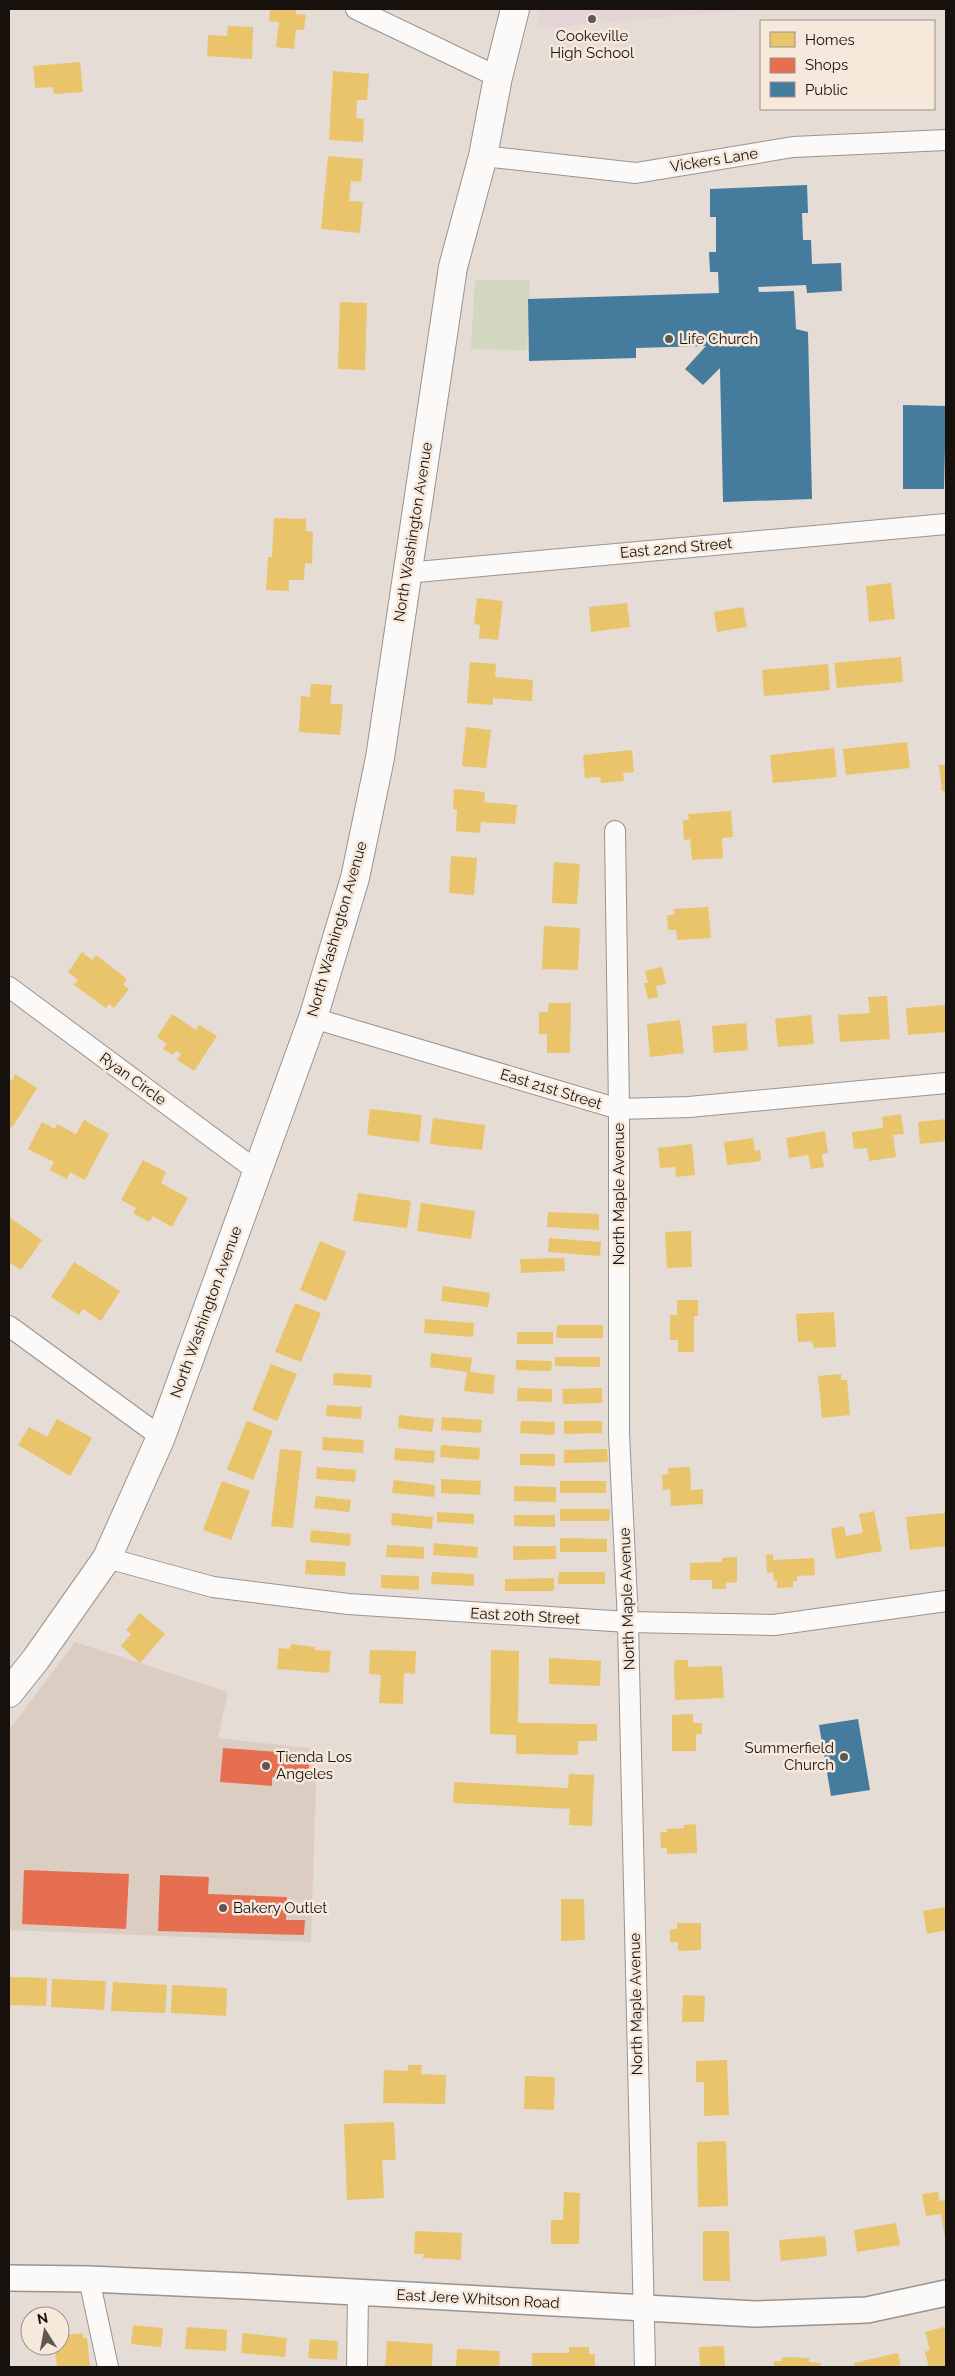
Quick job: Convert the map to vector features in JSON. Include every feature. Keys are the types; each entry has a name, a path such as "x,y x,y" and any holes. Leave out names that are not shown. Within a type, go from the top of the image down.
{"main road":[{"name":"North Washington Avenue","path":"9,1693 107,1558 161,1437 313,1018 357,869 380,758 453,267 483,156 498,77 515,9"}],"street":[{"path":"356,9 498,77"},
{"name":"Vickers Lane","path":"483,156 636,173 793,147 946,140"},
{"name":"East 22nd Street","path":"406,573 946,524"},
{"name":"North Maple Avenue","path":"615,831 619,1109 619,1434 628,1622 645,2367"},
{"name":"Ryan Circle","path":"9,987 257,1171"},
{"name":"East 21st Street","path":"313,1018 619,1109 688,1107 946,1083"},
{"path":"9,1326 161,1437"},
{"name":"East 20th Street","path":"107,1558 213,1587 348,1604 628,1622 774,1625 946,1601"},
{"name":"East Jere Whitson Road","path":"9,2278 89,2279 755,2314 867,2310 946,2293"},
{"path":"89,2279 108,2367"},
{"path":"357,2367 358,2293"}],"shaded area":[{"name":"Cookeville High School","path":"541,9 754,9 537,29"},
{"path":"75,1642 228,1692 218,1738 317,1749 311,1942 9,1930 9,1730"}],"green space":[{"path":"475,280 530,280 527,350 471,349"}],"building: Homes":[{"path":"270,9 296,9 296,14 306,15 304,30 296,30 294,49 276,47 279,22 269,21"},
{"path":"228,26 253,27 252,59 207,56 208,35 227,36"},
{"path":"80,62 83,92 54,94 53,87 35,88 33,66"},
{"path":"333,71 369,74 367,100 357,100 356,118 364,119 363,142 329,140"},
{"path":"328,156 363,159 361,182 351,181 349,201 363,202 360,233 321,229"},
{"path":"340,302 367,303 365,370 338,369"},
{"path":"274,518 306,519 306,531 313,532 312,564 305,563 304,580 289,580 289,591 266,590 268,557 272,557"},
{"path":"891,583 895,619 869,622 866,586"},
{"path":"477,598 503,601 498,640 479,638 480,625 474,624"},
{"path":"627,603 630,627 591,632 589,607"},
{"path":"743,607 747,627 717,632 714,612"},
{"path":"901,657 903,682 837,688 834,663"},
{"path":"470,662 496,664 495,677 533,680 532,701 493,698 493,705 467,703"},
{"path":"828,664 830,690 764,696 762,670"},
{"path":"311,684 332,685 330,704 343,704 340,735 299,732 301,696 310,697"},
{"path":"466,727 491,730 486,768 462,766"},
{"path":"907,742 910,768 846,775 843,749"},
{"path":"834,748 837,777 773,783 770,755"},
{"path":"632,750 634,772 623,773 624,781 601,783 600,777 585,778 583,755"},
{"path":"939,765 946,765 946,791 942,791"},
{"path":"454,789 485,792 484,802 517,805 515,824 481,822 480,833 456,831 457,810 453,809"},
{"path":"731,811 733,837 722,838 723,858 692,860 690,839 684,840 683,820 689,820 688,814"},
{"path":"451,856 477,858 474,895 449,893"},
{"path":"554,862 580,864 577,904 552,903"},
{"path":"708,907 711,938 677,940 676,930 668,930 667,915 674,915 674,909"},
{"path":"544,926 580,928 578,970 542,969"},
{"path":"82,952 92,960 96,955 127,979 123,985 129,989 114,1008 109,1004 106,1008 74,985 78,980 68,972"},
{"path":"662,967 666,984 656,986 658,997 648,999 644,983 648,983 645,971"},
{"path":"887,996 890,1039 840,1042 838,1015 870,1013 868,997"},
{"path":"549,1003 571,1003 570,1053 547,1053 547,1034 539,1034 539,1012 548,1012"},
{"path":"946,1005 946,1032 908,1035 906,1008"},
{"path":"172,1014 196,1030 199,1025 217,1036 194,1071 177,1060 181,1054 176,1051 173,1055 163,1049 167,1044 157,1037"},
{"path":"811,1015 814,1044 778,1047 775,1019"},
{"path":"680,1020 684,1053 650,1057 647,1024"},
{"path":"746,1023 748,1050 714,1053 712,1026"},
{"path":"15,1074 37,1088 12,1128 9,1126 9,1079 12,1081"},
{"path":"370,1109 422,1115 419,1142 367,1135"},
{"path":"901,1114 904,1134 893,1135 896,1157 869,1161 867,1148 854,1149 852,1132 883,1128 882,1117"},
{"path":"433,1118 485,1125 482,1150 430,1144"},
{"path":"946,1119 946,1141 920,1144 918,1122"},
{"path":"84,1120 109,1134 85,1180 70,1172 67,1179 50,1170 54,1162 28,1149 42,1122 55,1129 57,1124 76,1134"},
{"path":"825,1131 828,1153 822,1154 824,1167 811,1169 808,1155 789,1158 786,1138"},
{"path":"753,1138 755,1151 760,1150 761,1161 727,1165 724,1142"},
{"path":"692,1144 695,1175 676,1177 675,1167 660,1168 658,1148"},
{"path":"143,1160 166,1172 161,1183 188,1198 172,1227 153,1216 149,1222 133,1213 136,1208 121,1200"},
{"path":"358,1193 411,1201 407,1228 353,1221"},
{"path":"421,1203 475,1211 471,1239 417,1231"},
{"path":"548,1212 599,1214 599,1230 547,1227"},
{"path":"9,1217 42,1240 21,1270 9,1262"},
{"path":"691,1231 692,1267 667,1268 665,1232"},
{"path":"549,1238 601,1242 600,1256 548,1252"},
{"path":"320,1241 346,1252 326,1301 300,1290"},
{"path":"564,1258 565,1271 521,1273 520,1259"},
{"path":"74,1262 120,1291 101,1321 83,1309 79,1315 51,1297"},
{"path":"443,1286 490,1293 488,1307 441,1301"},
{"path":"677,1300 698,1300 698,1316 694,1316 694,1352 678,1352 678,1340 670,1340 670,1315 677,1315"},
{"path":"295,1303 321,1313 301,1362 275,1352"},
{"path":"834,1312 836,1347 814,1348 812,1341 798,1342 796,1314"},
{"path":"425,1319 474,1323 473,1337 424,1333"},
{"path":"557,1325 603,1325 603,1338 556,1338"},
{"path":"517,1332 553,1332 553,1344 517,1344"},
{"path":"431,1353 472,1358 470,1372 495,1375 493,1394 464,1391 467,1372 430,1367"},
{"path":"555,1357 600,1357 600,1367 555,1366"},
{"path":"516,1360 552,1361 551,1371 516,1370"},
{"path":"271,1364 297,1374 277,1421 252,1410"},
{"path":"334,1373 372,1375 371,1388 333,1385"},
{"path":"841,1374 841,1380 847,1380 850,1415 822,1418 818,1376"},
{"path":"518,1388 552,1389 552,1402 517,1401"},
{"path":"602,1388 602,1403 563,1404 562,1389"},
{"path":"327,1405 362,1407 361,1419 326,1416"},
{"path":"399,1415 434,1419 432,1432 398,1428"},
{"path":"442,1417 482,1420 481,1433 441,1430"},
{"path":"57,1419 92,1438 70,1476 18,1445 29,1427 47,1437"},
{"path":"247,1421 273,1431 253,1480 227,1469"},
{"path":"521,1421 555,1422 554,1435 520,1433"},
{"path":"564,1421 602,1421 602,1433 564,1434"},
{"path":"323,1437 364,1440 363,1453 322,1450"},
{"path":"441,1445 480,1448 479,1460 440,1457"},
{"path":"395,1448 435,1451 434,1463 394,1460"},
{"path":"280,1449 302,1451 293,1528 271,1526"},
{"path":"607,1449 608,1462 564,1463 564,1450"},
{"path":"520,1454 555,1454 555,1466 520,1465"},
{"path":"317,1467 356,1470 355,1482 316,1479"},
{"path":"690,1467 691,1490 703,1489 703,1504 671,1506 670,1489 663,1490 662,1475 669,1474 668,1468"},
{"path":"441,1479 481,1481 480,1495 441,1493"},
{"path":"394,1480 435,1485 434,1497 392,1493"},
{"path":"222,1481 250,1491 231,1540 203,1530"},
{"path":"560,1481 606,1481 606,1493 560,1493"},
{"path":"514,1486 556,1487 556,1502 514,1501"},
{"path":"316,1496 351,1500 349,1512 314,1508"},
{"path":"560,1509 610,1509 609,1521 560,1521"},
{"path":"874,1511 882,1551 836,1559 831,1529 844,1526 846,1536 863,1533 859,1514"},
{"path":"437,1512 474,1514 474,1524 437,1522"},
{"path":"392,1513 433,1517 432,1529 391,1525"},
{"path":"946,1513 946,1546 910,1550 906,1517"},
{"path":"514,1515 555,1515 555,1527 514,1526"},
{"path":"311,1530 351,1534 350,1546 310,1542"},
{"path":"560,1538 607,1539 607,1552 560,1552"},
{"path":"434,1543 478,1547 477,1558 433,1555"},
{"path":"387,1545 424,1547 424,1559 386,1557"},
{"path":"513,1546 556,1546 556,1559 513,1560"},
{"path":"773,1554 773,1560 814,1558 815,1575 797,1576 797,1581 793,1581 793,1587 777,1588 777,1581 774,1581 773,1572 767,1573 766,1555"},
{"path":"737,1557 737,1582 726,1583 726,1589 712,1589 712,1580 690,1580 690,1563 722,1562 722,1558"},
{"path":"306,1560 346,1562 345,1576 305,1574"},
{"path":"432,1572 474,1574 474,1586 431,1584"},
{"path":"559,1572 605,1572 605,1584 558,1584"},
{"path":"381,1575 419,1576 419,1590 381,1588"},
{"path":"554,1578 554,1591 505,1591 505,1579"},
{"path":"140,1613 165,1634 140,1663 121,1646 131,1634 126,1630"},
{"path":"291,1644 315,1647 315,1650 331,1651 329,1673 277,1669 279,1648 290,1649"},
{"path":"370,1650 416,1651 415,1674 404,1673 403,1704 379,1703 381,1675 369,1674"},
{"path":"491,1650 519,1651 518,1723 597,1724 597,1741 578,1741 578,1755 516,1754 516,1735 490,1734"},
{"path":"549,1658 601,1661 600,1686 549,1684"},
{"path":"676,1660 688,1660 688,1667 722,1666 724,1698 675,1700 674,1664"},
{"path":"693,1714 693,1723 702,1723 702,1734 696,1734 696,1751 672,1751 672,1715"},
{"path":"569,1774 594,1775 592,1826 569,1825 570,1809 453,1803 454,1782 568,1788"},
{"path":"696,1824 697,1853 667,1854 667,1848 661,1848 660,1832 667,1832 667,1829 684,1828 684,1825"},
{"path":"561,1899 584,1899 585,1940 561,1941"},
{"path":"946,1907 946,1930 927,1934 923,1911"},
{"path":"677,1923 701,1923 701,1950 678,1951 678,1942 670,1942 670,1929 677,1929"},
{"path":"9,1977 47,1978 46,2006 9,2005"},
{"path":"52,1979 106,1981 104,2010 51,2007"},
{"path":"113,1982 167,1985 165,2013 111,2011"},
{"path":"172,1985 227,1988 226,2016 171,2013"},
{"path":"683,1995 705,1996 704,2022 682,2022"},
{"path":"727,2060 729,2115 704,2116 704,2082 696,2082 696,2061"},
{"path":"408,2065 422,2065 421,2074 446,2075 445,2104 383,2103 384,2070 408,2071"},
{"path":"525,2076 555,2077 554,2110 524,2109"},
{"path":"394,2122 396,2160 382,2160 384,2198 347,2200 344,2124"},
{"path":"726,2141 728,2206 698,2207 697,2142"},
{"path":"564,2192 580,2193 579,2244 551,2244 551,2220 563,2220"},
{"path":"938,2192 939,2201 946,2200 946,2243 941,2214 926,2216 922,2194"},
{"path":"896,2223 900,2245 857,2252 854,2230"},
{"path":"415,2231 462,2233 461,2260 423,2258 424,2254 414,2254"},
{"path":"703,2231 729,2231 730,2281 703,2281"},
{"path":"825,2236 827,2256 781,2261 779,2240"},
{"path":"133,2325 163,2328 161,2347 131,2344"},
{"path":"187,2327 227,2330 226,2351 185,2349"},
{"path":"944,2327 946,2334 946,2367 929,2367 925,2352 930,2350 925,2332"},
{"path":"83,2333 83,2338 87,2338 90,2367 57,2367 56,2356 70,2356 70,2334"},
{"path":"243,2333 287,2338 285,2357 241,2353"},
{"path":"310,2339 338,2341 337,2360 308,2358"},
{"path":"387,2341 433,2344 432,2367 385,2367"},
{"path":"724,2346 725,2367 700,2367 699,2347"},
{"path":"569,2347 589,2347 589,2354 595,2354 595,2367 532,2367 532,2353 569,2353"},
{"path":"457,2349 500,2351 499,2367 456,2367"},
{"path":"898,2353 901,2367 855,2367 854,2363"},
{"path":"782,2357 809,2358 809,2362 821,2363 820,2367 774,2367 774,2361 782,2361"}],"building: Shops":[{"name":"Tienda Los Angeles","path":"223,1748 310,1754 308,1780 272,1777 272,1786 220,1782"},
{"path":"24,1870 129,1874 126,1929 22,1924"},
{"name":"Bakery Outlet","path":"160,1875 209,1877 208,1894 287,1897 286,1920 305,1920 304,1935 158,1931"}],"building: Public":[{"name":"Life Church","path":"807,185 808,213 802,213 803,240 811,240 812,264 841,263 842,291 807,293 806,285 758,287 759,292 794,291 796,329 808,332 812,499 723,502 720,368 703,385 685,369 706,346 636,348 636,358 529,361 528,299 719,293 718,272 710,272 709,252 716,252 716,217 710,217 710,189"},
{"path":"903,405 946,406 944,489 903,489"},
{"name":"Summerfield Church","path":"858,1719 870,1790 831,1796 819,1725"}],"place":[{"name":"Cookeville High School","path":"592,19"},
{"name":"Life Church","path":"669,339"},
{"name":"Summerfield Church","path":"844,1757"},
{"name":"Tienda Los Angeles","path":"266,1766"},
{"name":"Bakery Outlet","path":"223,1908"}]}
